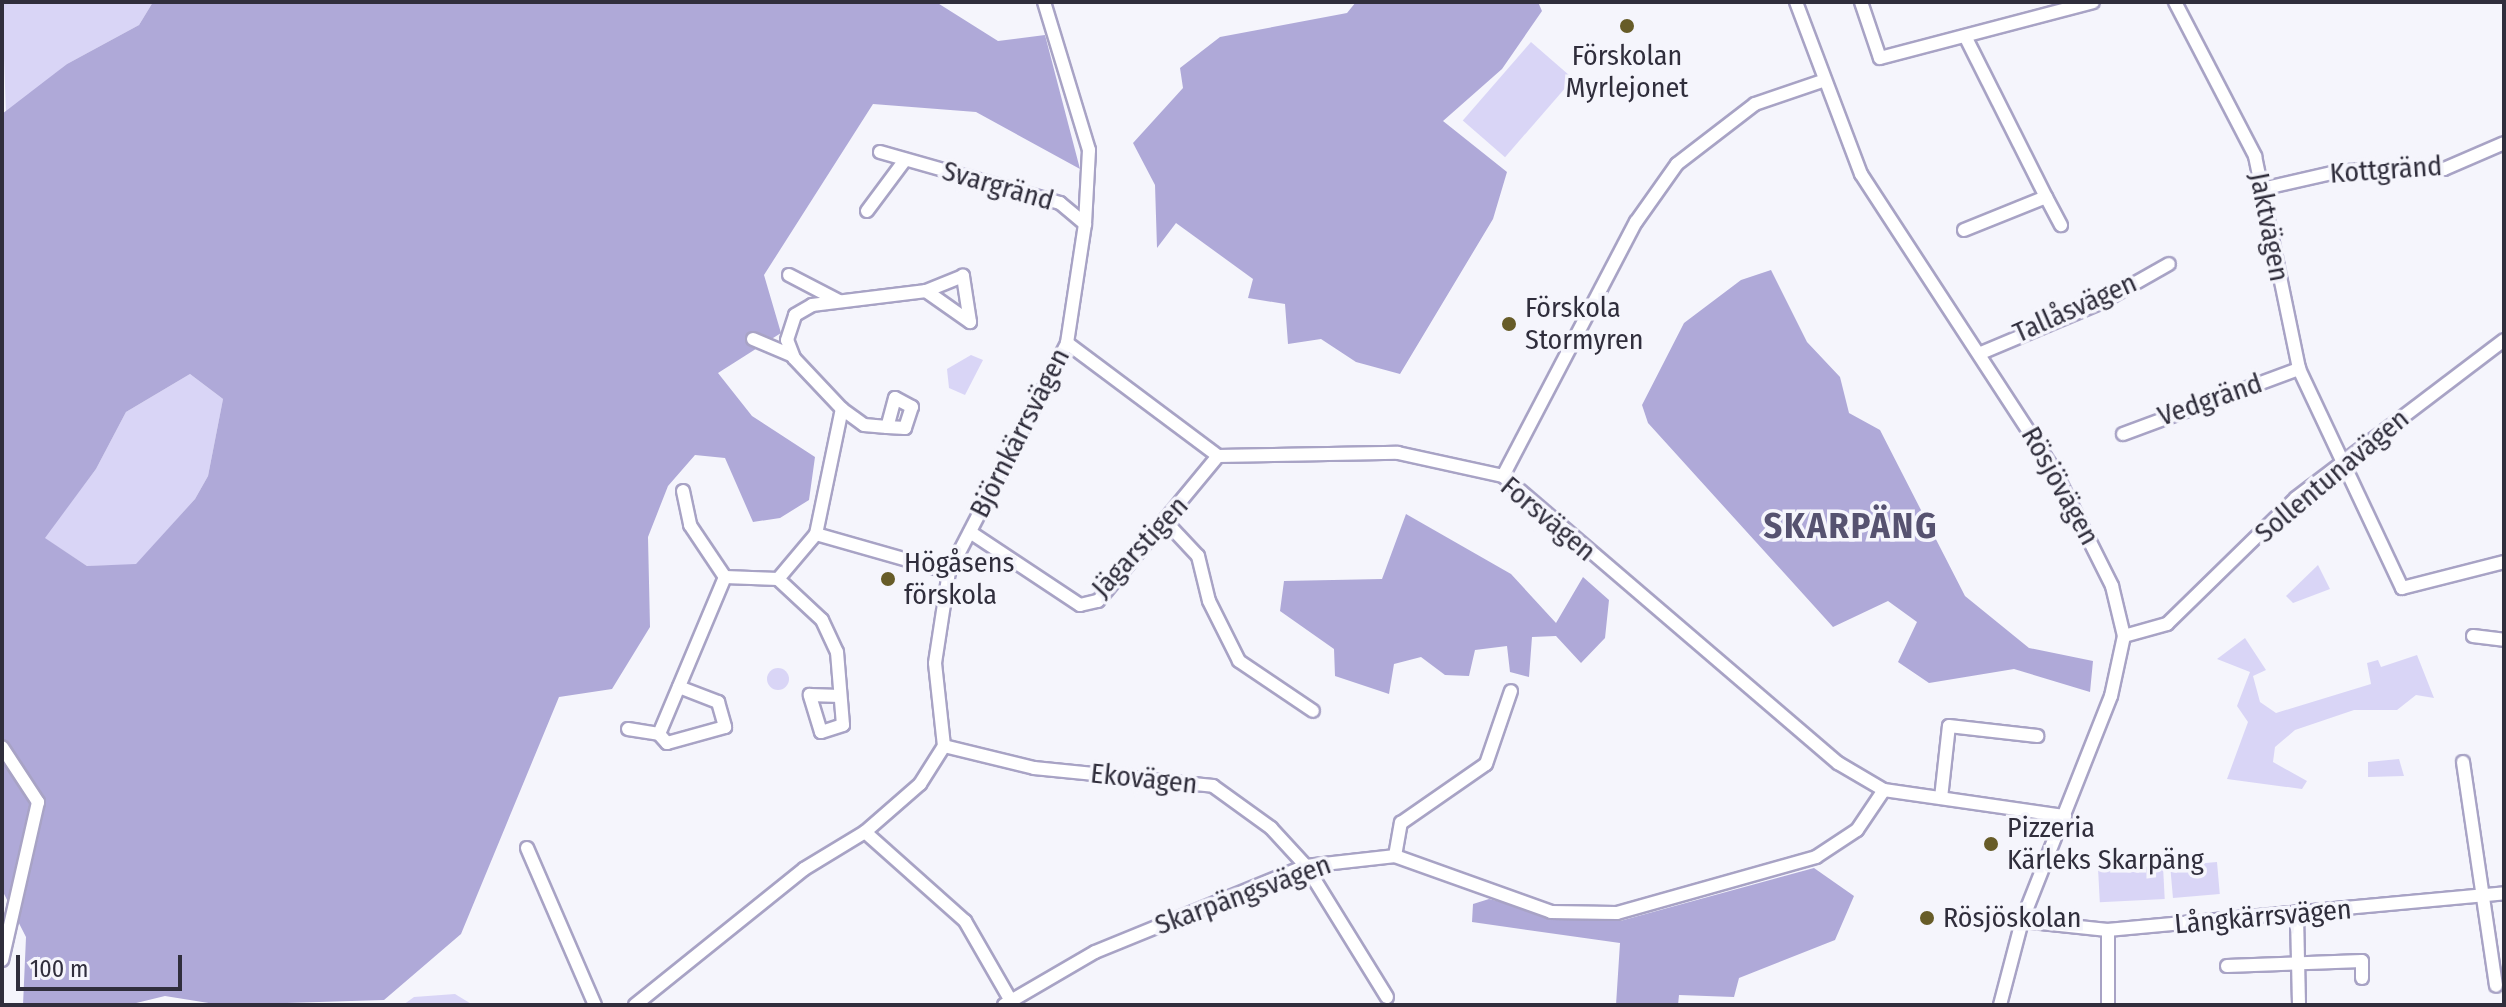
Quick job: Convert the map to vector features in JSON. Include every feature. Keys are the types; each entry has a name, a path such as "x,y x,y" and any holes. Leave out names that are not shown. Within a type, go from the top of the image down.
{"street":[{"name":"Björnkärrsvägen","path":"944,746 935,663 949,572 1067,343 1085,224 1089,150 1044,2"},
{"name":"Rösjövägen","path":"1796,2 1822,81 1861,174 1981,353 2093,544 2124,636"},
{"path":"1861,2 1880,58 2093,2"},
{"name":"Jaktvägen","path":"2175,2 2266,188 2299,369 2345,459 2402,588 2504,562"},
{"path":"1965,36 2061,225"},
{"path":"1503,476 1631,232 1677,164 1755,104 1822,81"},
{"name":"Kottgränd","path":"2266,188 2341,171 2444,169 2504,143"},
{"name":"Svargränd","path":"880,152 1049,199 1085,224"},
{"name":"Svargränd","path":"867,211 905,160"},
{"path":"1964,230 2046,197"},
{"name":"Tallåsvägen","path":"1981,353 2100,303 2169,264"},
{"path":"789,275 839,301"},
{"path":"887,427 864,425 842,409 793,356 787,340 795,315 839,301 926,291"},
{"path":"753,339 793,356"},
{"name":"Sollentunavägen","path":"2124,636 2167,624 2345,459 2504,340"},
{"path":"1067,343 1218,456"},
{"name":"Vedgränd","path":"2123,434 2299,369"},
{"path":"778,579 816,534 842,409"},
{"name":"Forsvägen","path":"1218,456 1398,453 1503,476 1838,763 1884,790 2065,816"},
{"name":"Jägarstigen","path":"970,532 1080,605 1098,601 1167,523 1218,456"},
{"path":"683,491 690,525 725,577"},
{"path":"1167,523 1198,556 1209,601 1239,661 1313,711"},
{"path":"816,534 949,572"},
{"path":"725,577 778,579 822,620 837,652 840,696"},
{"path":"659,734 725,577"},
{"path":"2000,1005 2022,921 2111,696 2124,636"},
{"path":"2473,636 2504,640"},
{"path":"628,729 659,734 667,743 725,727 718,702 679,687"},
{"path":"1395,856 1401,823 1486,764 1511,691"},
{"path":"1941,798 1949,726 2037,736"},
{"path":"635,1005 793,877 865,832 920,784 944,746"},
{"name":"Ekovägen","path":"944,746 1034,768 1213,786 1271,828 1306,866 1387,997"},
{"path":"2,747 38,802 2,960"},
{"path":"2463,762 2496,986"},
{"name":"Skarpängsvägen","path":"1008,1003 1095,952 1306,866 1395,856 1551,912 1617,913 1816,857 1857,830 1884,790"},
{"path":"865,832 965,921 1008,1003"},
{"path":"527,848 595,1005"},
{"name":"Långkärrsvägen","path":"2022,921 2108,930 2297,916 2504,893"},
{"path":"2297,916 2299,1005"},
{"path":"2108,930 2108,1005"},
{"path":"2227,966 2362,961 2362,978"}],"shaded area":[{"path":"2,2 153,2 139,25 67,64 6,114"},
{"path":"153,2 936,2 998,41 1045,35 1080,169 976,112 873,104 764,275 781,333 718,373 752,416 815,457 809,500 780,518 753,522 725,458 695,455 668,486 648,537 650,627 612,689 559,697 461,934 384,1000 221,1005 165,996 128,1005 23,1005 26,937 2,890 2,114 67,64 139,25","holes":["190,374 223,399 208,476 195,499 136,564 87,566 45,538 96,469 126,412"]},
{"path":"1356,2 1538,2 1542,11 1502,69 1443,121 1507,172 1493,219 1400,374 1356,362 1321,339 1288,344 1285,304 1248,298 1253,279 1176,223 1157,248 1155,185 1133,143 1183,88 1180,68 1220,37 1347,13"},
{"path":"1531,42 1573,79 1505,157 1463,120"},
{"path":"1771,270 1807,342 1840,377 1849,413 1880,430 1965,596 2029,648 2093,661 2090,692 2014,669 1929,683 1898,662 1917,622 1888,601 1833,627 1648,423 1642,405 1684,323 1741,280"},
{"path":"971,355 983,360 965,395 949,388 947,369"},
{"path":"190,374 223,399 208,476 195,499 136,565 87,566 44,538 96,469 126,412"},
{"path":"1406,514 1511,574 1556,623 1583,577 1609,600 1605,638 1581,663 1556,636 1532,637 1529,677 1510,672 1507,646 1475,650 1469,676 1445,675 1421,657 1394,664 1389,694 1335,676 1334,649 1280,611 1284,581 1382,579"},
{"path":"2318,565 2330,589 2293,603 2286,596"},
{"path":"2245,638 2266,670 2253,676 2260,702 2276,713 2371,684 2367,663 2378,660 2381,667 2417,655 2434,698 2416,695 2397,710 2354,710 2295,730 2275,747 2273,762 2307,781 2302,789 2227,779 2248,722 2237,706 2250,672 2217,659"},
{"path":"778,668 786,671 789,679 786,687 778,690 770,687 767,679 770,671"},
{"path":"2399,759 2404,776 2368,777 2368,762"},
{"path":"2217,862 2220,894 2173,898 2170,866"},
{"path":"2163,866 2165,899 2100,902 2098,869"},
{"path":"1814,868 1854,896 1835,940 1739,978 1734,997 1679,995 1678,1005 1616,1005 1620,943 1472,922 1473,904 1489,899 1565,918 1620,921"},
{"path":"455,994 473,1005 403,1005 414,997"}],"place":[{"name":"Förskolan Myrlejonet","path":"1627,26"},
{"name":"Förskola Stormyren","path":"1509,324"},
{"name":"Högåsens förskola","path":"888,579"},
{"name":"Pizzeria Kärleks Skarpäng","path":"1991,844"},
{"name":"Rösjöskolan","path":"1927,918"}],"district":[{"name":"SKARPÄNG","path":"1851,527"}]}
